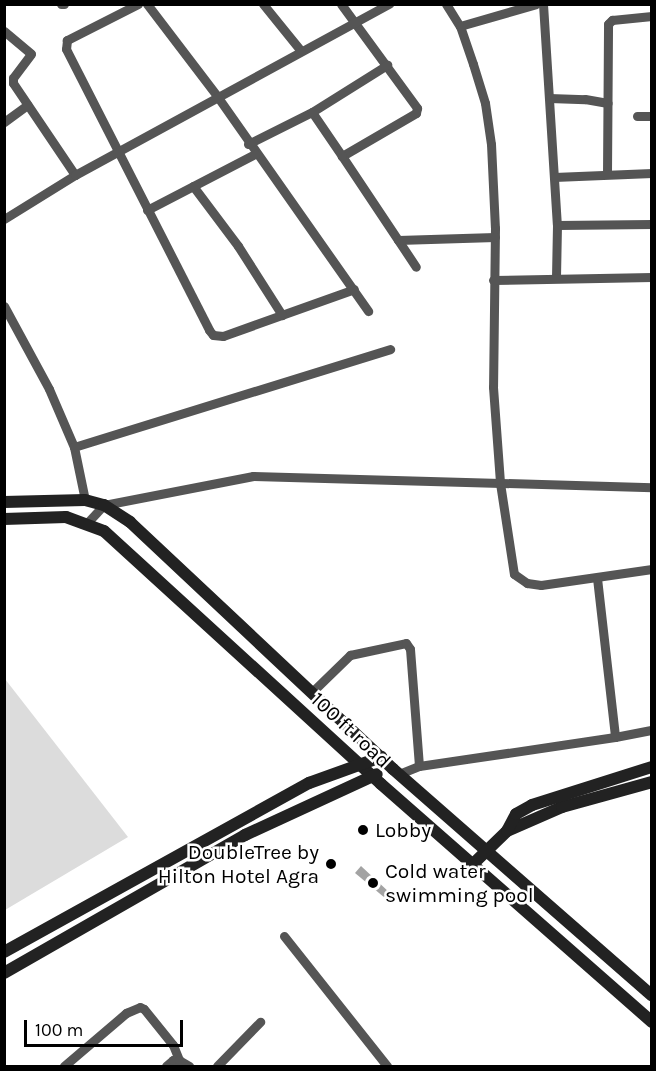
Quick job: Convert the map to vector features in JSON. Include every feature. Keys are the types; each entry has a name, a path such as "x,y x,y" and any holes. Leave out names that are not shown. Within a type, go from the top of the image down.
{"main road":[{"name":"100 ft road","path":"4,502 85,500 104,505 130,522 396,772 651,996"},
{"name":"100 ft road","path":"4,519 66,516 104,531 373,776 651,1022"},
{"path":"4,952 309,783 381,758"},
{"path":"507,831 516,814 532,805 651,767"},
{"path":"4,974 245,836 373,776 396,772"},
{"path":"473,864 507,831 562,807 651,782"}],"street":[{"path":"138,4 65,44 147,210 213,334 223,336 354,289"},
{"path":"147,4 217,96 255,154 368,311"},
{"path":"263,4 301,51"},
{"path":"341,4 387,65 417,112 342,156"},
{"path":"4,219 75,175 389,4"},
{"path":"446,4 460,26 485,103 491,144 495,237 492,375 500,483 510,561 514,574 520,579 541,585 651,569"},
{"path":"460,26 536,4"},
{"path":"543,4 557,225 556,278"},
{"path":"608,174 609,22 651,16"},
{"path":"4,31 31,54 12,80 75,175"},
{"path":"248,144 312,112 387,65"},
{"path":"549,98 585,99 608,103"},
{"path":"4,122 27,105"},
{"path":"312,112 416,267"},
{"path":"637,116 651,116"},
{"path":"147,210 255,154"},
{"path":"554,177 651,173"},
{"path":"193,186 238,246 282,315"},
{"path":"557,225 651,224"},
{"path":"398,240 495,237"},
{"path":"493,280 651,277"},
{"path":"4,306 50,389 74,447 85,500"},
{"path":"74,447 390,349"},
{"path":"87,523 104,505 253,476 651,487"},
{"path":"597,578 615,737"},
{"path":"313,692 350,655 406,643 410,649 419,766"},
{"path":"396,772 419,766 651,730"},
{"path":"284,936 387,1066"},
{"path":"64,1066 126,1013 140,1007 173,1045 179,1060"},
{"path":"217,1066 260,1022"},
{"path":"166,1066 173,1060 179,1060 189,1066"}],"shaded area":[{"path":"5,679 128,837 4,910"},
{"name":"Cold water swimming pool","path":"361,866 390,893 385,898 355,873"}],"place":[{"name":"Lobby","path":"363,830"},
{"name":"DoubleTree by Hilton Hotel Agra","path":"331,864"},
{"name":"Cold water swimming pool","path":"373,883"}]}
